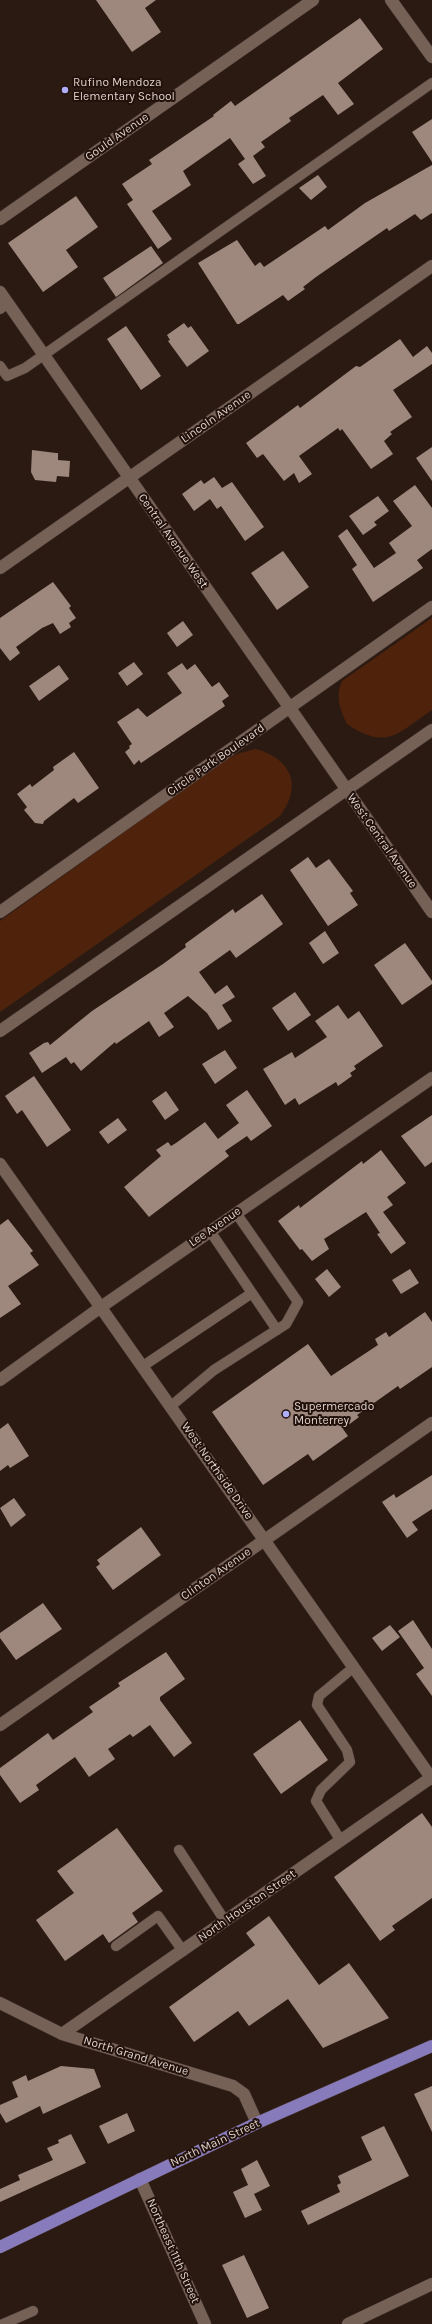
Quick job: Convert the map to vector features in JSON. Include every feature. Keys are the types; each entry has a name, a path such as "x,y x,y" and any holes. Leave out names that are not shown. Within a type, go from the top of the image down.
{"main road":[{"name":"North Main Street","path":"0,2247 257,2123 432,2046"}],"street":[{"name":"Gould Avenue","path":"0,220 313,0"},
{"path":"391,0 432,57"},
{"name":"Lincoln Avenue","path":"0,568 432,266"},
{"name":"Central Avenue West","path":"0,292 4,306 43,354 346,789"},
{"name":"Circle Park Boulevard","path":"0,912 432,607"},
{"path":"0,1032 432,730"},
{"name":"West Central Avenue","path":"346,789 432,912"},
{"name":"Lee Avenue","path":"0,1380 101,1307 432,1078"},
{"name":"West Northside Drive","path":"0,1164 432,1778"},
{"name":"Clinton Avenue","path":"0,1725 432,1423"},
{"name":"North Houston Street","path":"62,2034 432,1778"},
{"name":"North Grand Avenue","path":"0,2002 62,2034 233,2086 244,2094 257,2123"},
{"name":"Northeast 11th Street","path":"140,2179 206,2324"},
{"path":"348,2324 432,2284"}],"lane":[{"path":"0,366 7,376 25,368 432,83"},
{"path":"171,1406 214,1370 286,1324 298,1302 236,1213"},
{"path":"210,1231 277,1330"},
{"path":"143,1366 252,1293"},
{"path":"341,1841 316,1801 321,1790 350,1762 347,1750 317,1705 319,1696 354,1667"},
{"path":"178,1850 225,1921"},
{"path":"116,1946 158,1916 183,1951"},
{"path":"3,2324 33,2311"}],"shaded area":[{"path":"432,618 432,710 401,732 383,738 361,732 347,724 339,703 339,692 342,681"},
{"path":"256,749 268,753 278,759 285,766 290,775 292,784 291,794 287,805 280,816 0,1012 0,921 226,759 240,753"}],"building":[{"path":"96,0 156,0 145,8 161,32 132,52"},
{"path":"360,18 383,49 338,83 354,104 338,115 323,95 289,118 291,121 261,142 265,147 253,156 266,176 253,184 238,164 245,159 230,138 183,171 191,185 152,211 172,239 158,249 127,204 133,200 122,184 152,164 149,160 214,116 213,115 231,101 235,106"},
{"path":"432,119 432,162 412,132"},
{"path":"432,165 432,213 421,220 415,214 389,231 387,228 316,277 303,287 305,289 288,301 283,295 239,324 237,324 198,263 237,240 255,266 260,262 264,267 325,226 328,230 365,203"},
{"path":"318,175 327,187 311,200 299,188"},
{"path":"76,196 98,227 66,250 78,267 43,292 8,243"},
{"path":"151,246 163,263 116,297 103,278"},
{"path":"184,323 188,328 191,326 209,351 187,367 168,341 170,340 167,335"},
{"path":"126,326 161,376 141,390 107,339"},
{"path":"400,339 413,357 427,346 432,353 432,364 393,390 412,417 390,432 392,434 384,441 393,454 371,469 342,429 340,431 338,428 299,456 312,474 299,483 294,473 284,481 263,454 257,458 246,443 298,405 300,408 356,366 360,367"},
{"path":"432,447 432,481 416,458"},
{"path":"32,450 58,453 58,460 70,461 69,477 57,476 56,482 35,480 31,472"},
{"path":"214,477 222,488 232,482 264,527 245,541 221,506 217,509 210,499 194,511 182,494 201,480 204,484"},
{"path":"415,485 432,508 432,549 417,560 423,568 373,602 352,569 357,565 338,536 347,529 374,568 396,553 389,543 412,526 393,501"},
{"path":"378,496 389,511 374,522 377,525 363,535 349,516"},
{"path":"283,551 309,587 277,610 251,573"},
{"path":"53,582 71,606 69,608 76,618 69,623 71,627 60,634 53,623 42,628 16,647 20,653 10,661 0,648 0,618"},
{"path":"183,621 193,635 177,647 167,633"},
{"path":"134,662 143,674 127,686 118,673"},
{"path":"182,663 187,670 195,664 212,687 219,682 229,696 222,701 225,706 141,763 139,760 134,765 125,752 132,744 117,722 138,708 147,717 182,693 167,673"},
{"path":"59,665 69,679 39,701 29,686"},
{"path":"74,752 99,788 78,803 74,798 44,821 43,824 35,823 24,810 27,807 17,794 30,784 32,787 54,770 53,767"},
{"path":"308,857 316,868 329,859 353,891 350,893 358,905 328,926 290,870"},
{"path":"262,894 283,924 236,958 230,950 199,972 215,994 227,985 235,997 222,1005 232,1021 218,1030 207,1013 188,996 164,1013 174,1027 159,1037 149,1021 116,1044 115,1042 81,1071 74,1062 71,1064 66,1057 42,1073 29,1053 44,1043 48,1042 50,1045 92,1011 186,947 185,944 233,909 235,913"},
{"path":"325,931 339,953 323,964 309,943"},
{"path":"405,943 432,981 432,984 402,1005 374,965"},
{"path":"295,992 311,1015 288,1031 272,1008"},
{"path":"338,1005 348,1019 359,1011 383,1046 354,1066 356,1069 350,1073 352,1076 338,1086 336,1082 299,1105 295,1098 285,1105 263,1069 292,1052 295,1058 327,1037 315,1021"},
{"path":"225,1050 237,1068 215,1084 202,1064"},
{"path":"34,1076 71,1130 47,1147 22,1110 17,1114 5,1096"},
{"path":"247,1090 272,1126 251,1141 247,1136 225,1151 229,1156 149,1217 124,1187 161,1156 156,1150 168,1142 171,1146 205,1122 218,1139 239,1123 226,1105"},
{"path":"166,1091 179,1110 165,1120 152,1101"},
{"path":"432,1115 432,1162 425,1167 401,1136"},
{"path":"118,1118 127,1130 108,1144 99,1132"},
{"path":"381,1150 406,1183 387,1197 393,1205 383,1212 406,1243 391,1254 377,1234 380,1233 366,1212 324,1239 329,1249 312,1261 302,1249 300,1250 278,1221 299,1205 300,1208 362,1161 363,1164"},
{"path":"8,1219 33,1251 30,1253 39,1265 8,1286 21,1304 0,1318 0,1225"},
{"path":"327,1269 341,1287 329,1297 315,1279"},
{"path":"410,1269 419,1283 401,1294 392,1280"},
{"name":"Supermercado Monterrey","path":"425,1312 432,1322 432,1367 400,1389 398,1386 357,1415 359,1417 343,1429 348,1436 313,1461 308,1454 263,1485 212,1412 308,1344 331,1376 378,1345 375,1339 386,1332 389,1337"},
{"path":"8,1423 29,1456 10,1468 8,1465 0,1471 0,1429"},
{"path":"432,1475 432,1509 412,1522 418,1530 407,1538 382,1502 394,1494 396,1498"},
{"path":"14,1498 26,1515 11,1527 0,1508"},
{"path":"141,1527 161,1555 113,1590 96,1567 100,1564 97,1560"},
{"path":"43,1603 62,1629 16,1660 0,1638 0,1633"},
{"path":"413,1620 432,1649 432,1696 416,1674 424,1668 398,1631"},
{"path":"390,1625 400,1637 382,1651 372,1638"},
{"path":"166,1652 185,1679 160,1697 160,1700 192,1743 174,1757 150,1725 133,1737 130,1734 108,1749 115,1759 89,1777 75,1757 36,1785 39,1790 20,1803 0,1775 0,1768 48,1733 53,1740 93,1712 89,1707 120,1686 118,1683"},
{"path":"300,1720 328,1760 281,1794 253,1754"},
{"path":"422,1813 432,1827 432,1898 392,1926 395,1930 380,1941 334,1877"},
{"path":"117,1828 163,1891 132,1913 138,1922 109,1943 103,1934 65,1961 36,1920 74,1893 57,1871"},
{"path":"269,1916 319,1985 349,1963 389,2018 323,2048 288,1999 249,2026 238,2011 194,2042 169,2007 255,1945 246,1933"},
{"path":"61,2066 94,2069 101,2087 43,2114 40,2106 6,2123 0,2113 0,2105 18,2097 12,2082 26,2075 28,2081"},
{"path":"432,2086 432,2132 414,2094"},
{"path":"127,2113 135,2131 108,2144 99,2126"},
{"path":"384,2126 409,2176 308,2225 301,2211 340,2192 337,2185 341,2183 338,2176 372,2160 361,2137"},
{"path":"71,2134 86,2163 0,2202 0,2189 20,2180 18,2175 53,2160 47,2148 59,2143 58,2140"},
{"path":"257,2160 270,2186 254,2194 262,2210 245,2218 233,2192 248,2185 241,2169"},
{"path":"244,2255 269,2308 247,2318 222,2265"}],"place":[{"name":"Rufino Mendoza Elementary School","path":"65,90"},
{"name":"Supermercado Monterrey","path":"286,1414"}]}
